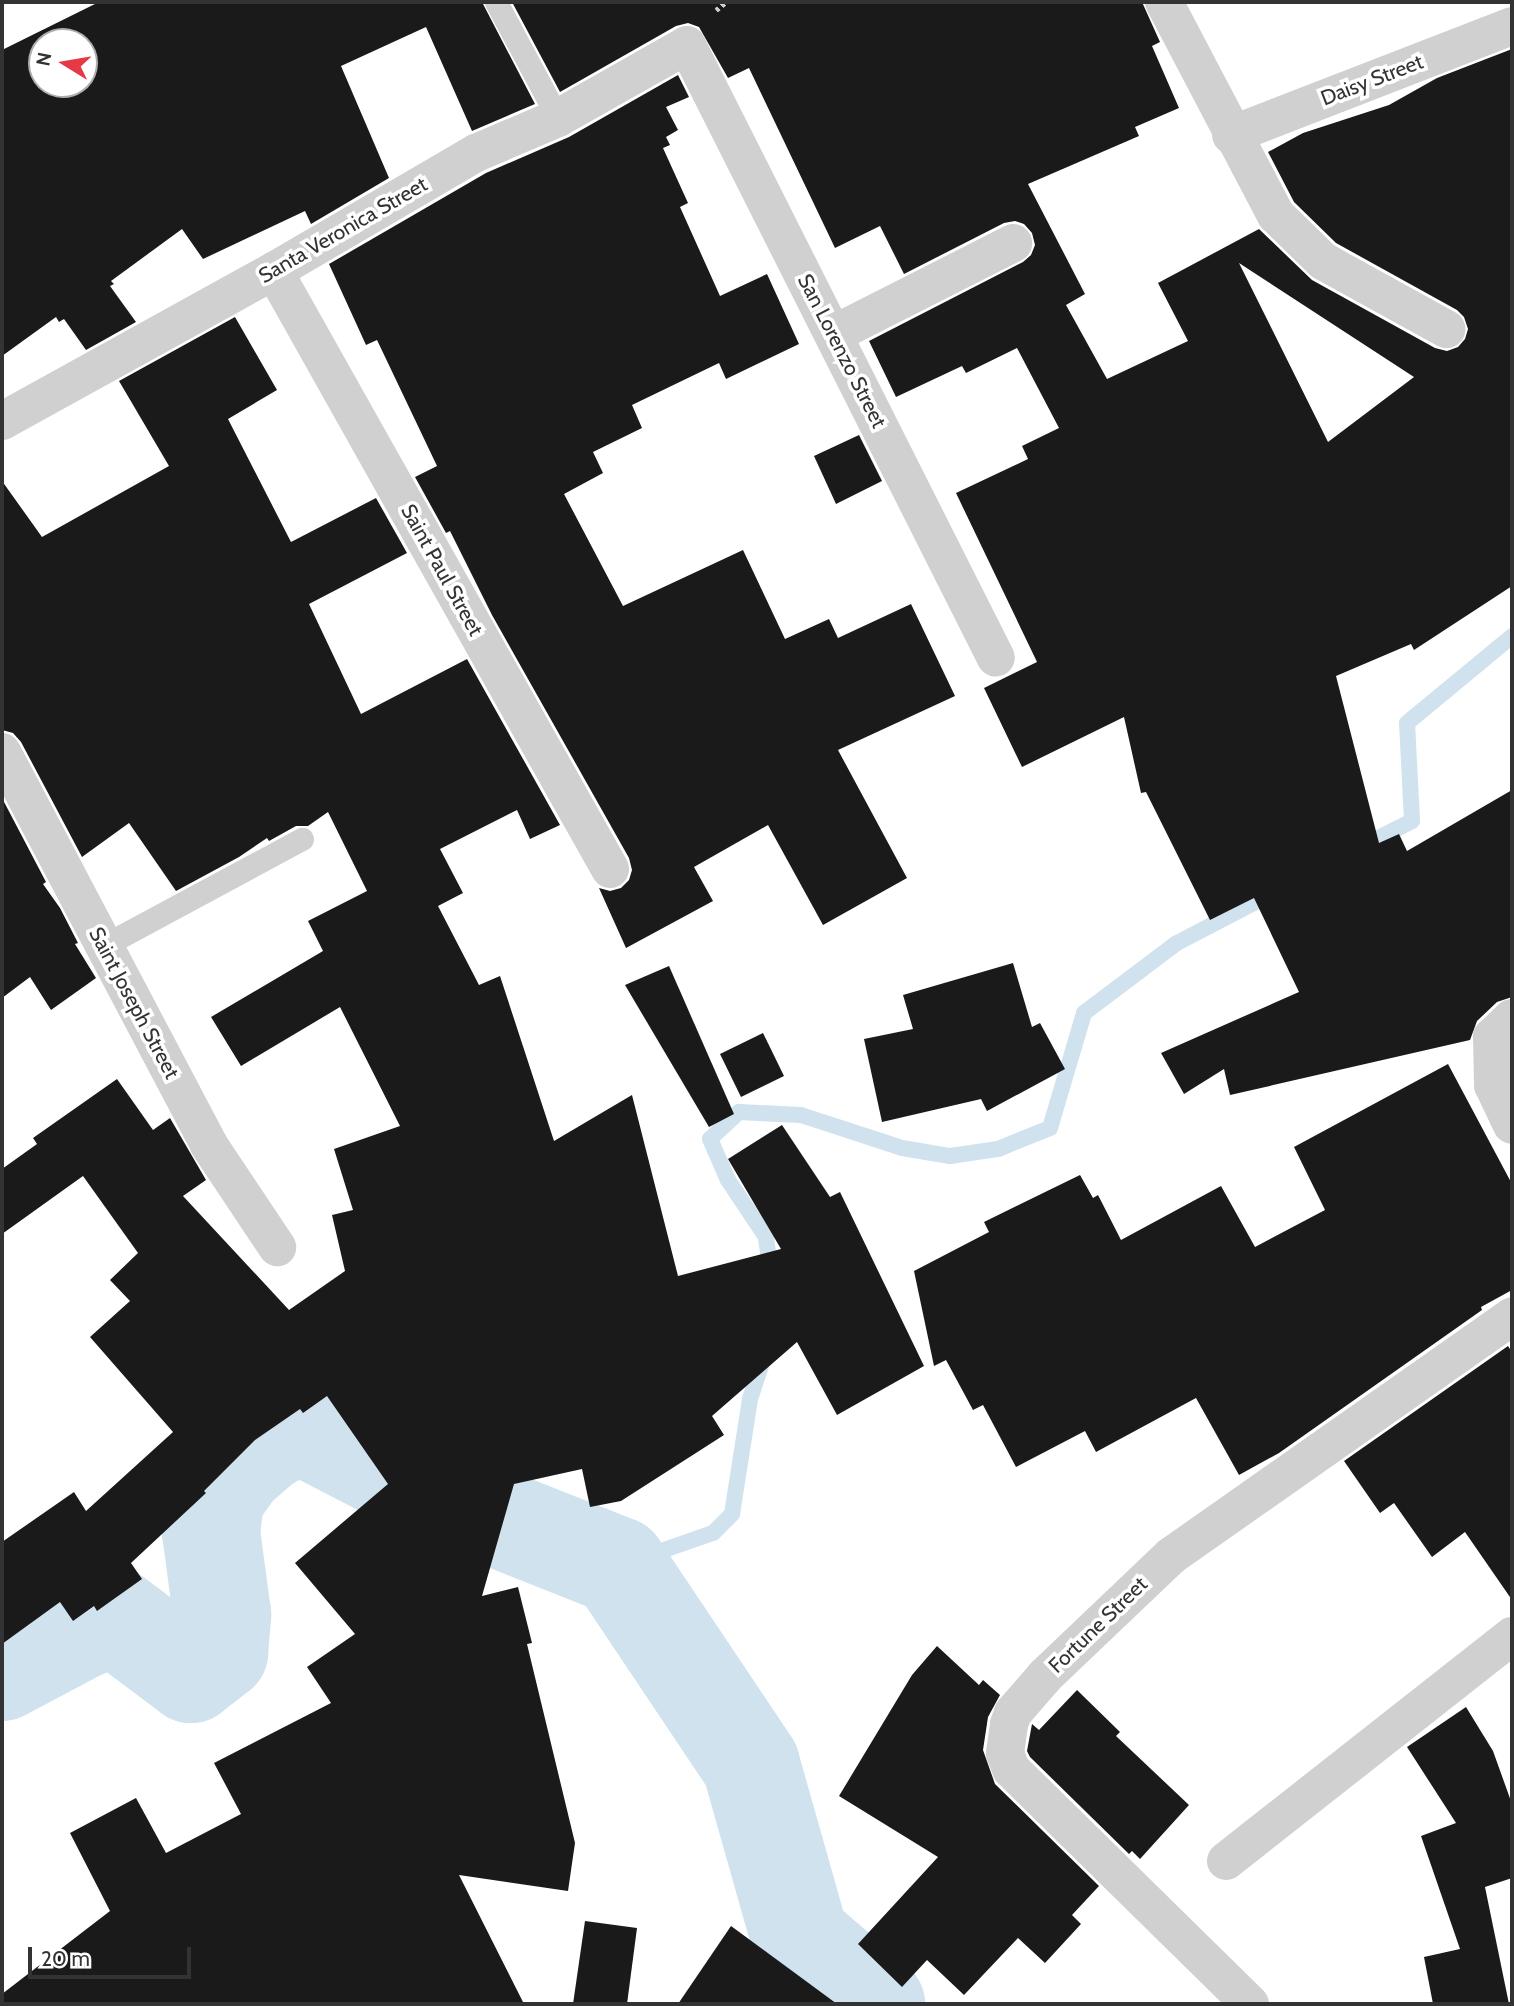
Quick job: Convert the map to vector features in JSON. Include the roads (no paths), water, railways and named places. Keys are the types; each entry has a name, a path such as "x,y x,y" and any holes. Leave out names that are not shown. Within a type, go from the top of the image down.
{"street":[{"path":"1164,2 1231,135 1276,215 1323,261 1446,329"},
{"name":"Daisy Street","path":"1231,135 1512,26"},
{"name":"Santa Veronica Street","path":"2,421 274,271 476,153 558,118 687,45"},
{"name":"San Lorenzo Street","path":"687,45 996,658"},
{"path":"834,334 1013,243"},
{"name":"Saint Paul Street","path":"274,271 610,869"},
{"name":"Saint Joseph Street","path":"2,752 209,1145 277,1247"},
{"path":"1512,1018 1492,1037 1493,1085 1512,1125"},
{"name":"Fortune Street","path":"1251,2004 1018,1777 1005,1753 1013,1713 1045,1676 1171,1556 1512,1316"},
{"path":"1226,1861 1512,1636"}],"lane":[{"path":"496,2 558,118"},
{"path":"103,946 302,839"}],"waterway":[{"path":"1361,847 1412,821 1407,723 1512,636"},
{"path":"771,1274 766,1237 728,1180 710,1139 739,1112 801,1115 902,1148 950,1156 998,1149 1050,1128 1084,1013 1177,943 1273,893"},
{"path":"618,1566 713,1533 732,1514 750,1399 764,1357"},
{"path":"2,1672 81,1630 115,1617 191,1674 219,1652 222,1614 211,1532 215,1498 236,1468 262,1445 298,1424 426,1490 618,1566 751,1765 800,1938 876,2004"}]}
